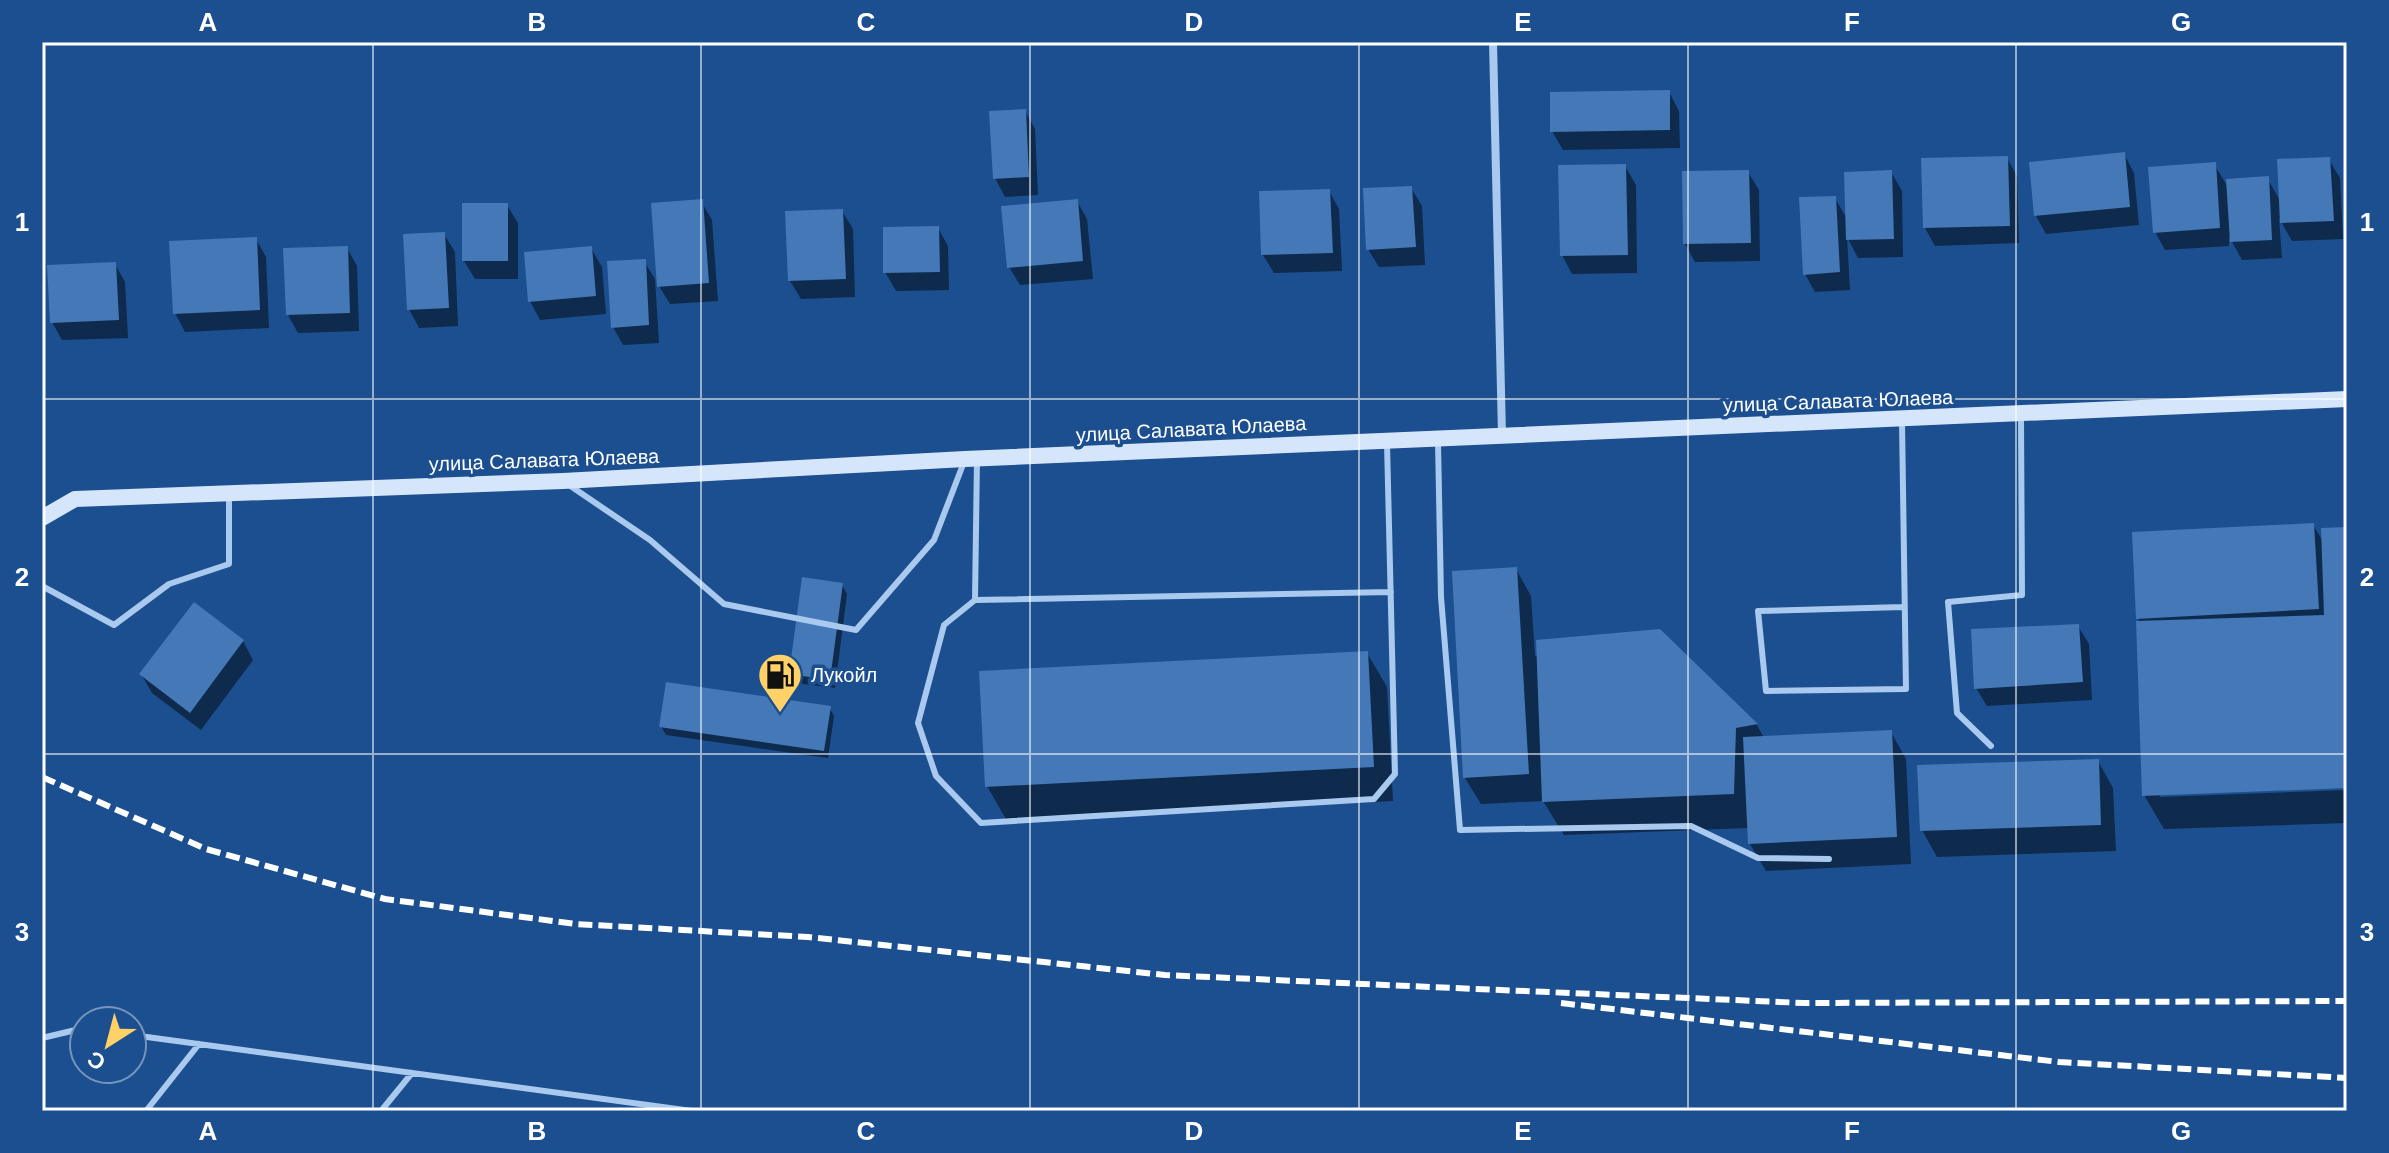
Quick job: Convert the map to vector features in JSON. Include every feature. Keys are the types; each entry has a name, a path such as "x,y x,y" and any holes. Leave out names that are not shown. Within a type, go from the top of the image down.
{"street":[{"path":"1493,42 1502,435"},
{"name":"улица Салавата Юлаева","path":"42,518 75,499 563,481 971,459 2347,399"}],"lane":[{"path":"1991,746 1957,713 1948,602 2022,595 2021,413"},
{"path":"1902,418 1906,689 1766,691 1758,611 1903,607"},
{"path":"1438,438 1441,597 1460,830 1691,826 1758,858 1829,859"},
{"path":"1387,440 1391,592 1395,774 1374,799 981,823 936,776 918,723 944,625 975,600 1391,592"},
{"path":"563,481 650,540 724,604 856,630 934,540 971,459"},
{"path":"971,459 975,600"},
{"path":"42,586 114,625 169,584 229,564 229,492"},
{"path":"42,1038 68,1032"},
{"path":"148,1037 692,1111"},
{"path":"146,1111 199,1044"},
{"path":"381,1111 412,1073"}],"building":[{"path":"1670,90 1670,130 1550,132 1550,92"},
{"path":"1026,109 1029,177 993,179 989,111"},
{"path":"2125,152 2130,207 2034,216 2029,162"},
{"path":"2008,156 2010,226 1923,228 1921,158"},
{"path":"2330,157 2334,221 2280,223 2277,159"},
{"path":"2216,162 2220,228 2153,233 2148,167"},
{"path":"1626,164 1628,255 1560,256 1558,165"},
{"path":"1749,170 1751,243 1683,244 1682,171"},
{"path":"1892,170 1894,239 1846,240 1844,172"},
{"path":"2269,176 2272,240 2230,242 2226,179"},
{"path":"1412,186 1416,247 1366,250 1363,188"},
{"path":"1330,189 1333,253 1261,255 1259,191"},
{"path":"1836,196 1840,272 1803,275 1799,197"},
{"path":"703,199 709,283 657,287 651,203"},
{"path":"1078,199 1083,261 1007,268 1001,206"},
{"path":"462,203 508,203 508,261 462,261"},
{"path":"843,209 846,279 788,281 785,211"},
{"path":"939,226 940,272 883,273 883,227"},
{"path":"445,232 449,308 407,310 403,234"},
{"path":"257,237 260,310 173,314 169,241"},
{"path":"348,246 350,313 286,315 283,248"},
{"path":"592,246 596,296 528,302 524,252"},
{"path":"646,259 649,325 611,328 607,261"},
{"path":"116,262 119,320 50,323 47,265"},
{"path":"2314,523 2319,609 2136,619 2132,532"},
{"path":"2347,527 2347,788 2142,796 2136,621 2324,615 2321,528"},
{"path":"1517,567 1529,774 1463,778 1452,571"},
{"path":"802,577 843,583 830,680 789,674"},
{"path":"194,602 244,640 190,713 139,674"},
{"path":"2079,624 2083,682 1974,689 1971,629"},
{"path":"1660,629 1758,724 1736,728 1734,794 1542,802 1536,640"},
{"path":"1368,651 1374,767 985,787 979,671"},
{"path":"666,682 831,706 824,751 659,727"},
{"path":"1892,730 1897,837 1748,844 1743,737"},
{"path":"2099,759 2101,825 1920,831 1917,765"}],"railway":[{"path":"42,777 206,849 385,899 576,924 808,937 1165,975 1430,987 1804,1003 2347,1001"},
{"path":"1561,1003 2059,1062 2347,1078"}],"place":[{"name":"Лукойл","path":"780,714"}]}
